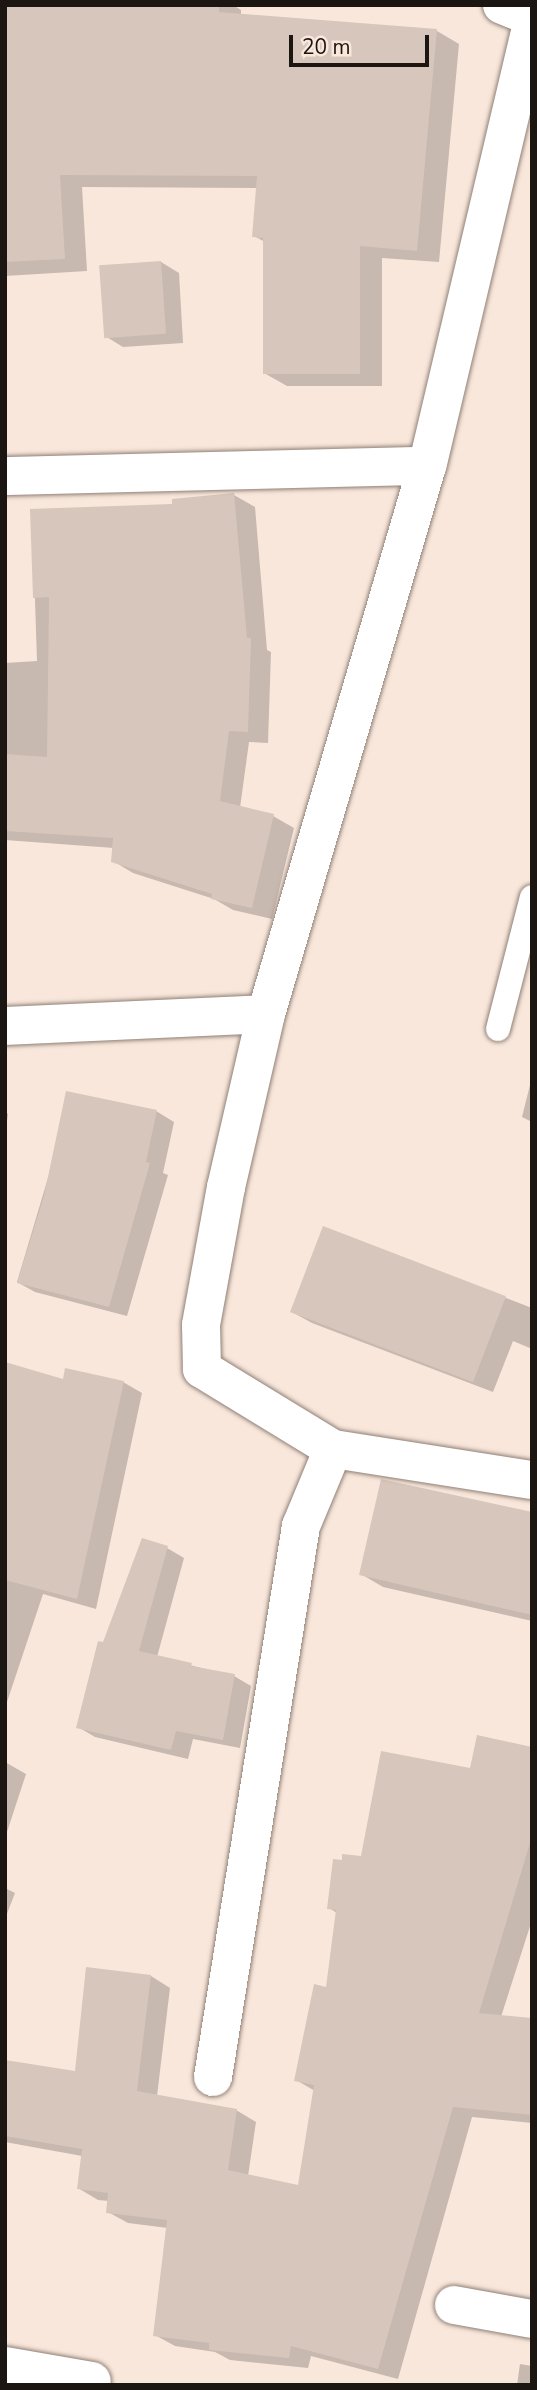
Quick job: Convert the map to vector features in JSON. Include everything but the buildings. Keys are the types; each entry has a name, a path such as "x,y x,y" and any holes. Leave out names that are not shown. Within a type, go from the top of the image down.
{"street":[{"path":"502,5 532,17"},
{"path":"532,23 427,466 266,1014 226,1188 201,1325 201,1369 333,1449 532,1480"},
{"path":"5,476 427,466"},
{"path":"5,1026 266,1014"},
{"path":"213,2077 301,1526 333,1449"},
{"path":"454,2305 532,2319"},
{"path":"5,2366 92,2381"}],"lane":[{"path":"498,1029 532,897"}]}
